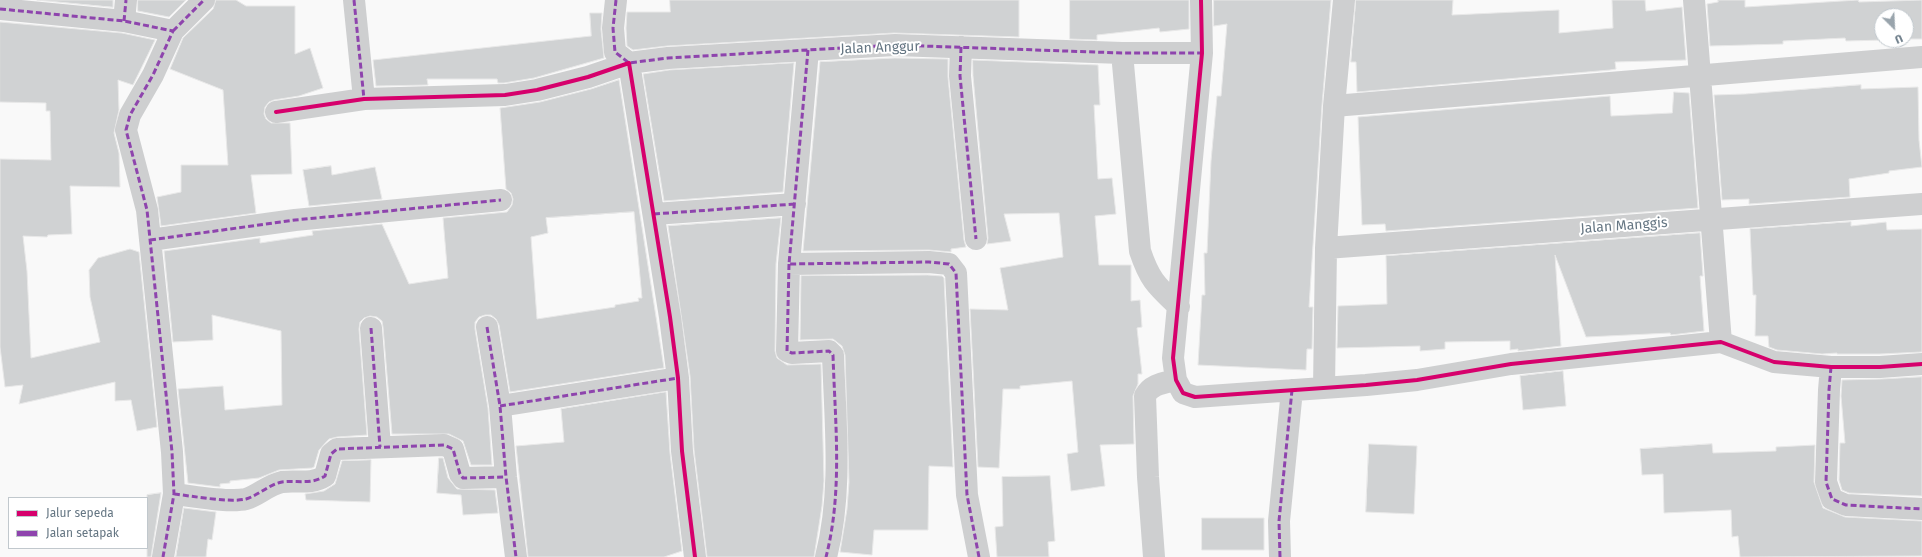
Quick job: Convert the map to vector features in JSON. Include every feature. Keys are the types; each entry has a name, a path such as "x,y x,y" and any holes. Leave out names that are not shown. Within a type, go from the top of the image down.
{"street":[{"path":"163,557 174,494 163,352 147,210 126,130 130,115 153,75 173,31 204,0"},
{"path":"354,0 364,99"},
{"path":"616,0 613,28 615,52 629,63 654,214 678,378 682,451 695,557"},
{"path":"1201,0 1202,53 1173,358 1176,380 1183,393 1195,397 1417,380 1511,364 1721,342 1774,362 1831,366 1880,367 1922,364"},
{"path":"1324,388 1326,248 1334,106 1344,0"},
{"path":"1694,0 1721,342"},
{"path":"0,9 125,10 173,31"},
{"name":"Jalan Anggur","path":"276,112 364,99 505,95 537,90 588,77 629,63 668,58 895,45 1202,53"},
{"path":"961,47 960,83 976,238"},
{"path":"808,50 789,264 787,351 792,354 829,351 833,355 837,473 832,531 826,557"},
{"path":"1122,52 1140,252 1152,280 1179,307"},
{"path":"1334,106 1922,57"},
{"path":"150,240 295,220 501,200"},
{"path":"654,214 795,204"},
{"name":"Jalan Manggis","path":"1326,248 1922,204"},
{"path":"789,264 929,262 949,264 956,273 967,496 979,557"},
{"path":"487,327 500,406 506,477 516,557"},
{"path":"371,328 380,447"},
{"path":"1831,366 1828,390 1826,482 1832,499 1846,505 1922,508"},
{"path":"500,406 678,378"},
{"path":"1154,557 1148,477 1145,396 1147,391 1155,385 1176,380"},
{"path":"1280,557 1278,521 1292,390"},
{"path":"174,494 230,500 244,499 253,496 269,486 280,483 311,481 322,478 326,473 331,454 337,449 444,445 453,449 460,474 463,478 506,477"}],"building":[{"path":"37,0 113,0 113,7"},
{"path":"138,0 186,0 169,17 138,11"},
{"path":"216,0 236,0 246,6 295,6 295,54 310,48 323,88 299,96 274,100 269,102 265,107 264,114 266,119 271,123 290,123 292,174 251,175 256,213 161,226 157,197 181,192 181,165 228,165 223,90 170,69 183,38 213,9"},
{"path":"670,0 1019,0 1019,37 894,33 667,46 633,50 627,46 627,12 670,12"},
{"path":"1070,0 1189,0 1189,29 1160,32 1159,28 1097,35 1097,40 1070,39"},
{"path":"1214,0 1331,0 1322,105 1309,307 1313,307 1312,349 1307,349 1306,370 1198,365 1202,295 1205,295 1204,253 1207,253 1211,161 1217,96 1221,96 1227,24 1214,26"},
{"path":"1356,0 1453,0 1452,15 1559,10 1559,33 1613,28 1612,0 1645,0 1646,11 1682,7 1686,60 1615,62 1616,69 1610,70 1357,92 1356,62 1351,62"},
{"path":"1718,0 1745,0 1745,7 1858,0 1859,2 1922,0 1922,39 1914,39 1914,8 1874,8 1874,40 1846,41 1845,38 1783,41 1783,44 1710,46 1707,4 1718,2"},
{"path":"590,13 602,13 601,29 604,58 534,78 504,83 498,83 497,79 427,79 428,85 376,86 373,60 591,36"},
{"path":"0,22 122,33 155,40 133,85 118,80 119,110 114,133 119,153 120,187 70,186 72,234 48,235 47,237 23,236 27,271 31,358 100,342 90,297 89,270 98,258 130,249 139,252 157,427 137,431 131,400 115,401 115,382 19,404 23,385 5,387 0,347 0,159 51,160 50,111 46,111 46,103 0,102"},
{"path":"895,58 948,59 948,77 964,240 966,247 951,249 951,252 929,250 803,251 820,62"},
{"path":"973,60 1098,65 1100,105 1094,105 1098,179 1112,178 1116,214 1095,216 1099,265 1131,265 1131,301 1140,300 1142,327 1137,328 1142,374 1138,374 1138,384 1133,396 1134,444 1100,445 1105,486 1071,491 1067,454 1078,452 1072,381 1020,386 1020,389 1003,389 999,468 978,467 970,309 1008,310 1000,268 1063,257 1059,213 1004,214 1011,241 987,244 988,238 973,76"},
{"path":"794,63 783,192 664,201 643,74 669,70"},
{"path":"619,80 664,368 510,392 499,325 496,319 491,315 479,317 475,322 475,329 488,408 492,465 471,465 463,441 449,434 392,434 382,321 377,317 370,316 364,318 360,322 359,329 367,435 329,439 319,450 314,467 312,468 279,470 259,478 230,481 230,483 220,484 220,487 188,483 178,389 223,386 225,410 282,405 281,331 212,315 213,340 173,342 164,251 260,238 260,243 313,235 312,231 382,224 409,284 448,278 443,218 507,212 512,205 513,199 511,193 506,189 500,108 540,102","holes":["634,212 642,298 638,298 639,301 615,305 615,307 537,319 531,237 548,233 546,218"]},
{"path":"1861,85 1861,89 1918,87 1919,140 1922,167 1889,171 1889,173 1849,179 1850,197 1749,204 1749,199 1722,200 1714,95"},
{"path":"1674,92 1689,93 1698,208 1386,231 1385,224 1362,225 1358,117 1610,96 1611,116 1672,113"},
{"path":"331,166 332,175 375,167 382,199 309,206 303,170"},
{"path":"781,218 776,264 775,351 777,358 787,365 821,364 824,481 822,506 814,557 707,557 694,450 690,376 668,226"},
{"path":"1851,222 1851,226 1886,222 1887,230 1922,229 1922,352 1822,354 1777,350 1769,347 1768,336 1755,336 1756,295 1753,295 1750,229"},
{"path":"1700,233 1703,276 1700,276 1704,331 1671,335 1670,333 1586,337 1555,255 1561,346 1518,351 1518,349 1510,350 1510,341 1445,342 1445,349 1420,351 1420,346 1337,348 1338,306 1387,304 1386,256"},
{"path":"801,276 942,276 944,278 953,467 929,466 928,530 874,530 872,555 840,552 847,509 849,482 845,355 842,346 833,339 800,340"},
{"path":"1563,371 1566,406 1523,410 1520,376"},
{"path":"1922,377 1922,496 1849,493 1842,490 1839,480 1840,443 1845,443 1841,396 1842,380"},
{"path":"666,392 670,453 682,551 664,557 528,557 516,446 564,442 561,409"},
{"path":"1369,444 1417,446 1414,514 1366,512"},
{"path":"1712,444 1713,453 1776,451 1776,447 1815,445 1814,482 1823,508 1845,517 1922,521 1922,556 1740,557 1738,536 1732,537 1731,510 1664,513 1663,474 1642,475 1640,449"},
{"path":"439,458 443,458 448,478 457,489 495,490 498,513 463,515 461,495 437,493"},
{"path":"371,460 370,502 306,500 305,494 324,491 335,484 342,461"},
{"path":"1050,476 1055,541 1048,542 1049,557 997,557 995,527 1003,526 1002,477"},
{"path":"161,493 151,557 147,557 147,495"},
{"path":"184,508 216,512 212,540 208,539 206,557 176,557"},
{"path":"1202,518 1264,518 1264,550 1202,550"}],"marked path":[{"path":"124,21 126,0"},
{"path":"173,31 204,0"},
{"path":"354,0 364,99"},
{"path":"616,0 613,28 615,52 629,63 668,58 895,45 1122,53 1202,53"},
{"path":"0,9 124,21 173,31 153,75 130,115 126,130 147,210 172,452 174,494 163,557"},
{"path":"961,47 960,76 976,239"},
{"path":"808,50 789,264 929,262 949,264 956,273 967,495 979,557"},
{"path":"150,240 295,220 501,200"},
{"path":"654,214 795,204"},
{"path":"789,264 787,351 792,353 829,351 833,355 837,456 835,507 826,557"},
{"path":"487,327 500,406 506,477 516,557"},
{"path":"371,328 380,447"},
{"path":"1831,367 1826,482 1832,499 1846,505 1922,509"},
{"path":"500,406 678,378"},
{"path":"1280,557 1279,521 1292,390"},
{"path":"174,494 221,500 239,500 251,497 272,485 282,482 304,482 320,479 325,476 331,454 337,449 444,445 453,449 460,474 463,478 506,477"}],"cycle path":[{"path":"1201,0 1202,53 1173,358 1176,380 1183,393 1195,397 1366,385 1417,380 1511,364 1721,342 1774,362 1831,367 1880,367 1922,364"},
{"path":"276,112 364,99 505,95 537,90 588,77 629,63 670,317 678,378 682,451 695,557"}]}
